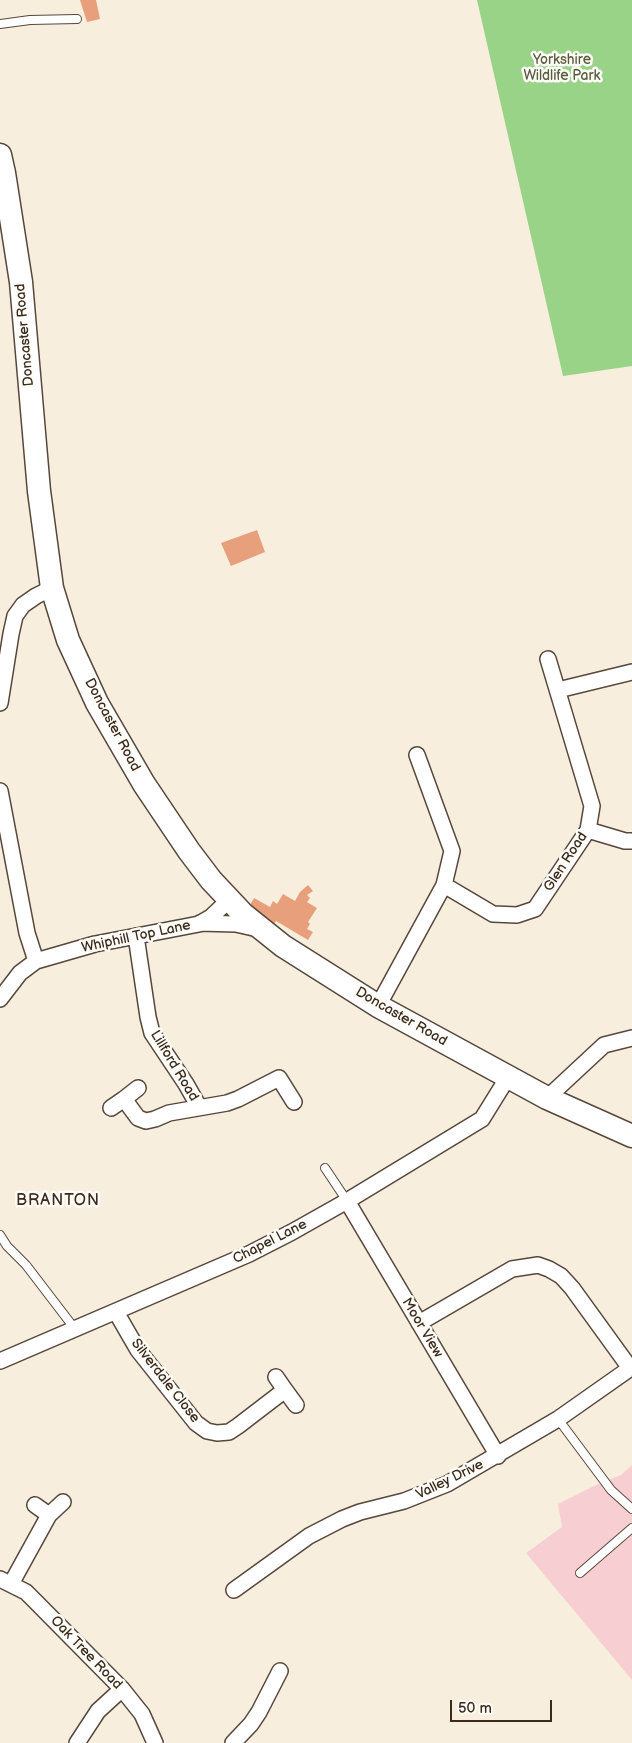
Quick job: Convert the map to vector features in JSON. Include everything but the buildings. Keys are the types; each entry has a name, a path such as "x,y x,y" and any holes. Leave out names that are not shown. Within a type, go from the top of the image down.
{"main road":[{"name":"Doncaster Road","path":"0,155 21,282 40,492 52,588 68,640 97,703 144,784 189,852 211,880 229,900 283,946 378,1006 508,1077 547,1098 632,1136"}],"street":[{"path":"0,703 10,634 16,616 23,605 52,588"},
{"name":"Glen Road","path":"444,885 493,914 517,915 535,909 588,830 592,806 548,659"},
{"path":"558,690 632,672"},
{"path":"378,1006 444,885 452,851 417,755"},
{"path":"0,791 27,933 36,961"},
{"path":"588,830 625,841 632,841"},
{"name":"Whiphill Top Lane","path":"0,999 20,973 36,961 88,946 200,923 211,917 229,900"},
{"path":"200,923 236,924 262,930"},
{"name":"Lillford Road","path":"136,936 152,1033 199,1107"},
{"path":"547,1098 604,1045 632,1038"},
{"path":"138,1088 117,1103 138,1118 146,1121 170,1113 227,1103 283,1076 294,1102"},
{"name":"Chapel Lane","path":"0,1361 249,1254 346,1201 482,1119 508,1077"},
{"name":"Moor View","path":"346,1201 498,1456"},
{"path":"419,1323 512,1268 538,1264 561,1276 631,1367"},
{"name":"Silverdale Close","path":"116,1312 138,1350 196,1423 208,1431 217,1434 229,1432 285,1390"},
{"name":"Valley Drive","path":"243,1588 309,1536 360,1512 425,1494 447,1484 498,1456 558,1419 631,1367"},
{"path":"276,1377 296,1405"},
{"path":"6,1581 49,1515 63,1502"},
{"path":"35,1505 49,1515"},
{"name":"Oak Tree Road","path":"6,1581 26,1592 122,1689 142,1714 155,1743"},
{"path":"233,1743 251,1724 262,1691 280,1671"},
{"path":"77,1743 98,1711 122,1689"}],"lane":[{"path":"0,24 30,20 76,19"},
{"path":"325,1168 346,1201"},
{"path":"0,1235 7,1246 26,1265 75,1329"},
{"path":"558,1419 611,1490 631,1506"},
{"path":"580,1573 632,1528"}],"shaded area":[{"path":"632,1465 632,1680 526,1553 562,1527 558,1504 621,1475"}],"green space":[{"name":"Yorkshire Wildlife Park","path":"477,0 632,0 632,366 563,376"}],"district":[{"name":"BRANTON","path":"58,1201"}]}
